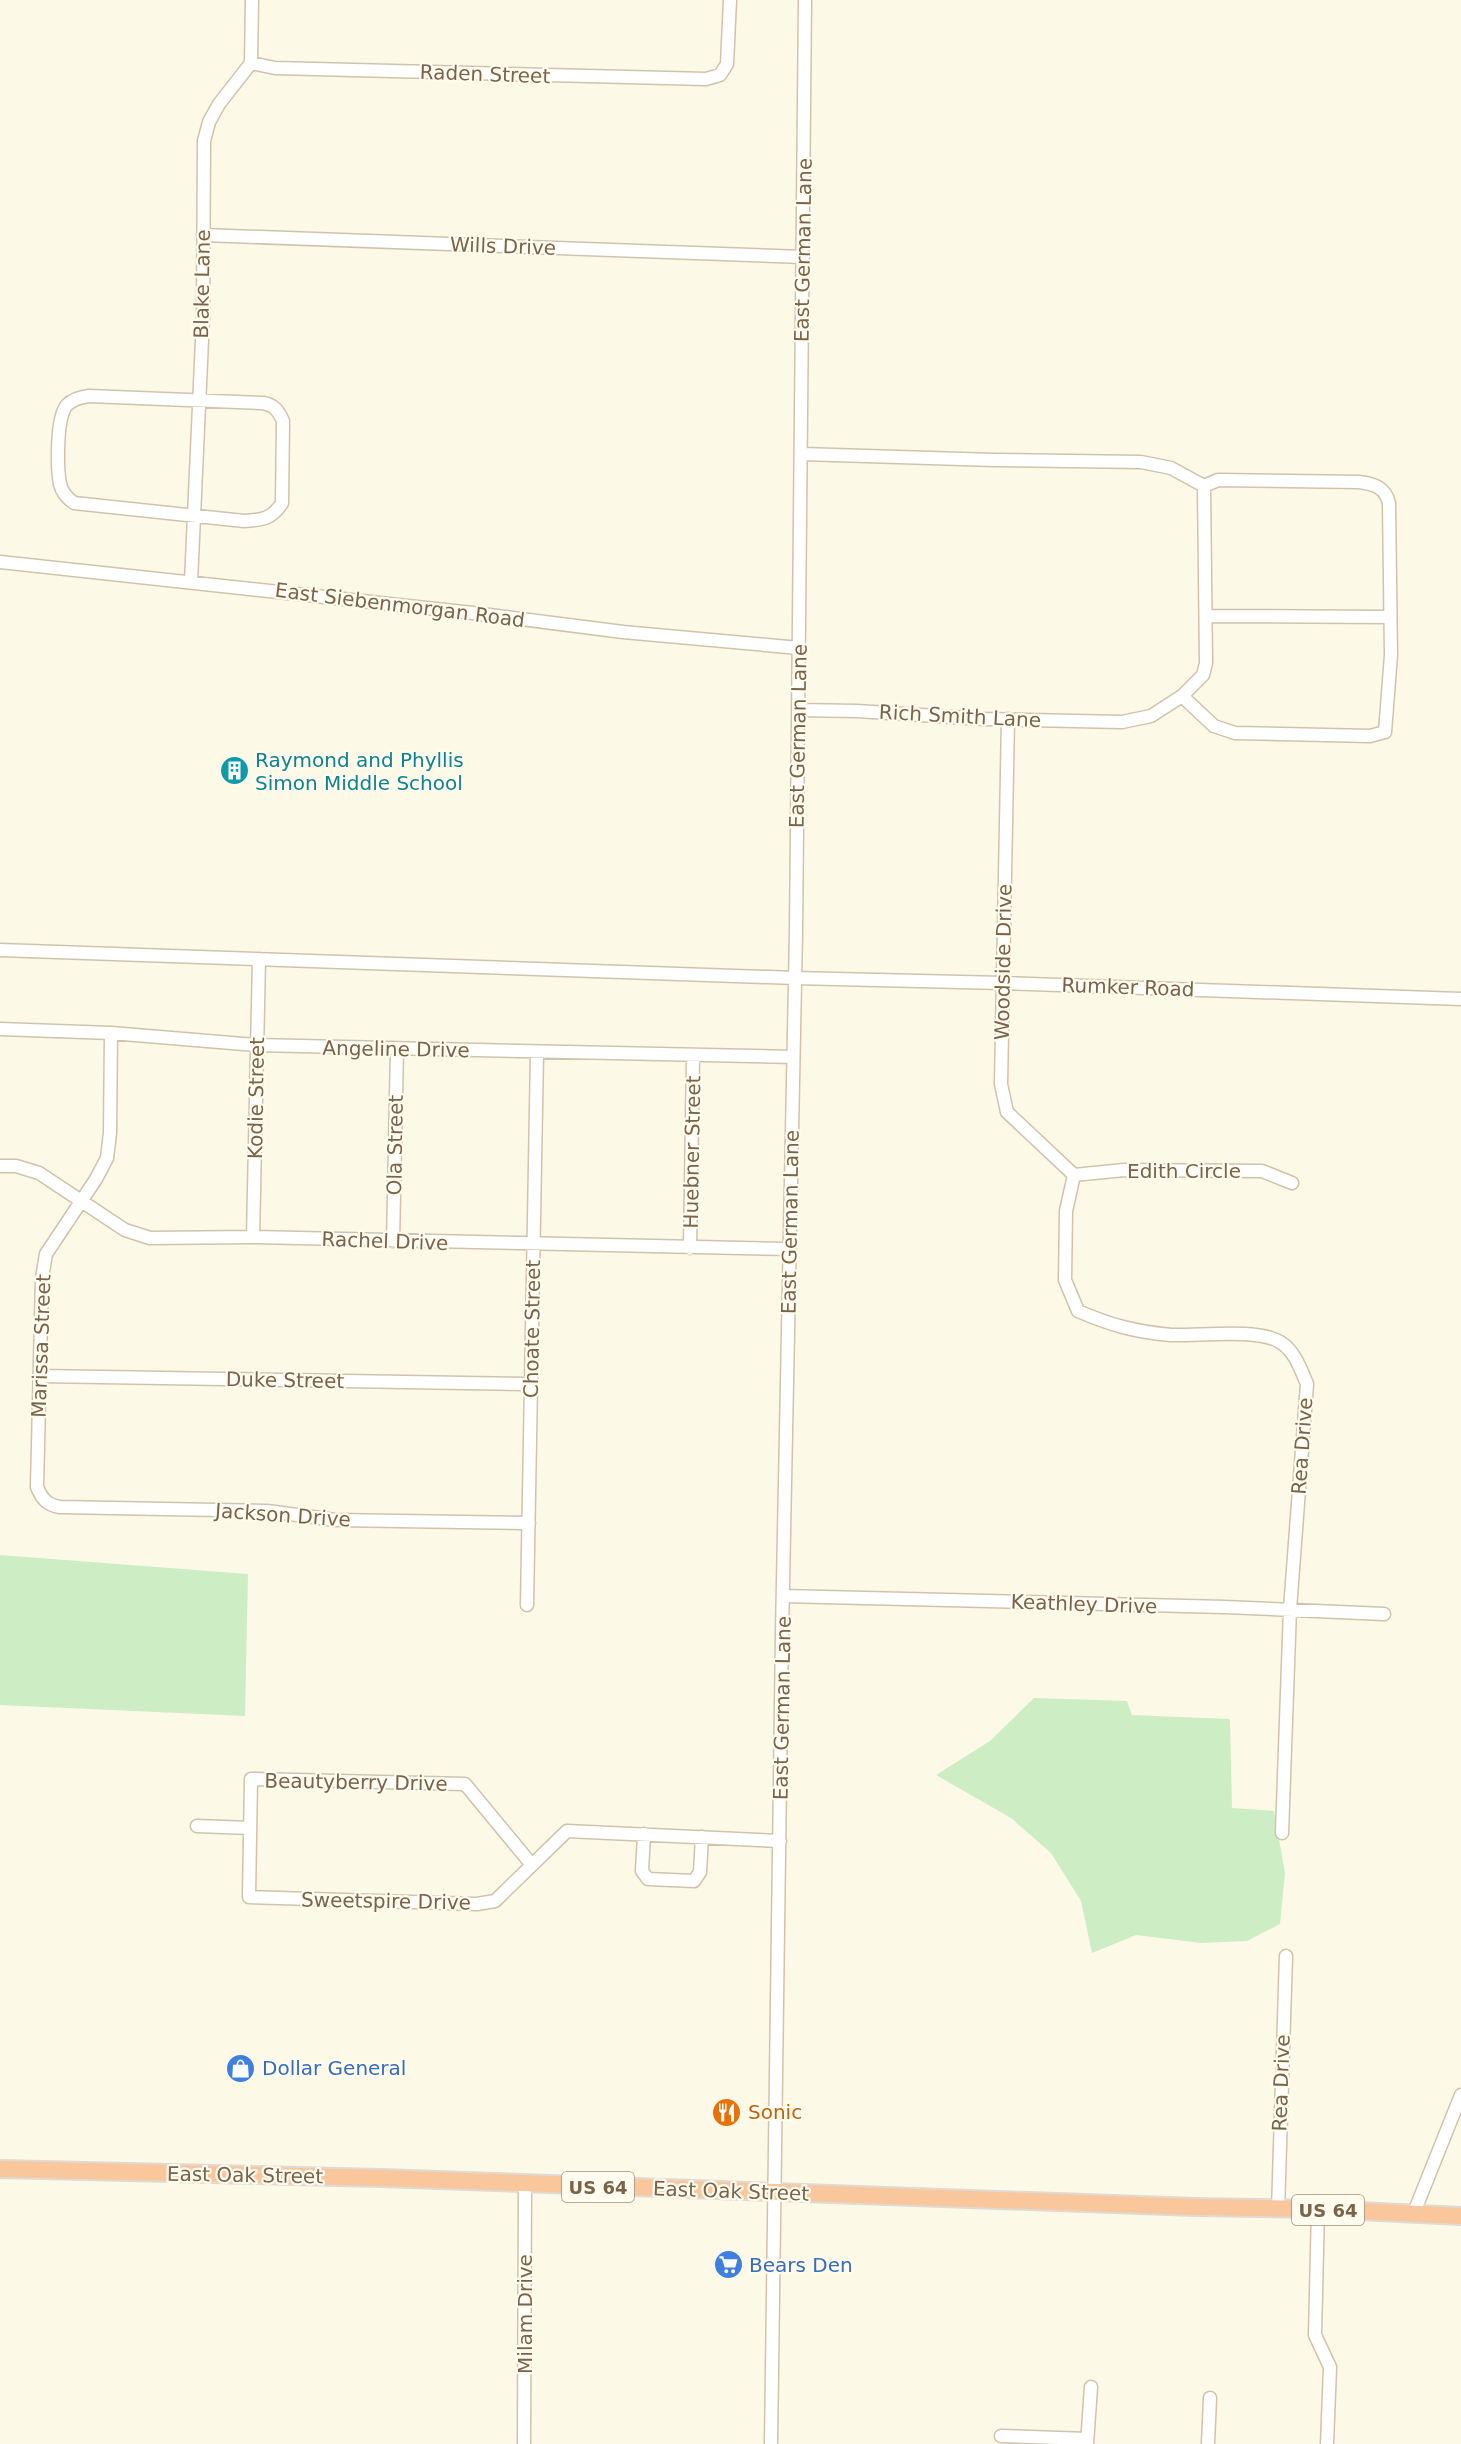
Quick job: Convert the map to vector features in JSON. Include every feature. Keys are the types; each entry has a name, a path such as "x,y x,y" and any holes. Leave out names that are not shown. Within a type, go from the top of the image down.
{"highway":[{"name":"East Oak Street","path":"0,2169 525,2184 1278,2210 1318,2209 1461,2216"}],"street":[{"path":"251,63 252,0"},
{"name":"Raden Street","path":"251,63 275,68 706,79 720,75 727,64 730,51 730,0"},
{"name":"East German Lane","path":"771,2444 783,1596 795,978 805,0"},
{"name":"Blake Lane","path":"191,582 199,399 204,141 209,122 219,104 251,63"},
{"name":"Wills Drive","path":"203,235 802,257"},
{"path":"89,396 199,399 263,403 272,405 279,412 283,421 283,492 282,503 276,513 265,520 244,521 194,517 74,503 65,496 60,485 59,427 62,414 68,404 78,398 89,396"},
{"path":"802,454 1141,462 1171,468 1204,486 1218,480 1374,484 1387,494 1391,655 1385,732 1370,736 1234,733 1214,726 1182,696"},
{"name":"Rich Smith Lane","path":"798,710 1122,722 1151,716 1182,696 1203,675 1206,663 1204,486"},
{"name":"East Siebenmorgan Road","path":"0,562 482,614 623,632 799,648"},
{"path":"1207,616 1390,617"},
{"name":"Woodside Drive","path":"1008,719 1001,1084 1007,1112 1074,1175"},
{"path":"0,950 795,978"},
{"name":"Kodie Street","path":"253,1237 259,959"},
{"name":"Rumker Road","path":"795,978 1461,999"},
{"name":"Angeline Drive","path":"0,1029 111,1033 256,1045 793,1057"},
{"name":"Marissa Street","path":"41,1497 37,1487 42,1278 46,1254 96,1179 107,1158 110,1133 111,1033"},
{"name":"Ola Street","path":"393,1241 397,1049"},
{"name":"Choate Street","path":"527,1605 537,1053"},
{"name":"Huebner Street","path":"690,1248 693,1056"},
{"name":"Rachel Drive","path":"0,1166 16,1166 39,1173 125,1230 150,1238 253,1237 789,1250"},
{"name":"Edith Circle","path":"1074,1175 1124,1170 1262,1171 1292,1183"},
{"name":"Rea Drive","path":"1074,1175 1066,1211 1065,1280 1078,1311 1114,1327 1171,1335 1258,1335 1281,1343 1299,1363 1307,1384 1290,1610 1282,1833"},
{"name":"Duke Street","path":"39,1376 531,1384"},
{"name":"Jackson Drive","path":"41,1497 51,1506 60,1507 267,1511 335,1520 529,1523"},
{"name":"Keathley Drive","path":"783,1596 1384,1614"},
{"name":"Beautyberry Drive","path":"250,1828 251,1779 465,1784 532,1865"},
{"path":"197,1826 250,1828"},
{"name":"Sweetspire Drive","path":"250,1828 249,1898 477,1904 495,1901 567,1831 644,1834"},
{"path":"702,1837 700,1872 694,1881 648,1879 644,1876 644,1834 780,1841"},
{"name":"Rea Drive","path":"1278,2210 1286,1956"},
{"path":"1413,2215 1461,2095"},
{"name":"Milam Drive","path":"525,2184 525,2444"},
{"path":"1318,2209 1315,2335 1330,2367 1327,2444"},
{"path":"1001,2436 1087,2441 1091,2387"},
{"path":"1208,2444 1210,2398"}],"green space":[{"path":"0,1555 248,1574 245,1716 0,1705"},
{"path":"1034,1698 1127,1701 1132,1715 1230,1719 1232,1808 1274,1811 1285,1873 1280,1924 1247,1941 1201,1943 1136,1935 1092,1953 1081,1901 1051,1853 1011,1818 936,1775 990,1741"}],"place":[{"name":"Raymond and Phyllis Simon Middle School","path":"234,771"},
{"name":"Dollar General","path":"241,2068"},
{"name":"Sonic","path":"727,2112"},
{"name":"Bears Den","path":"728,2265"}]}
